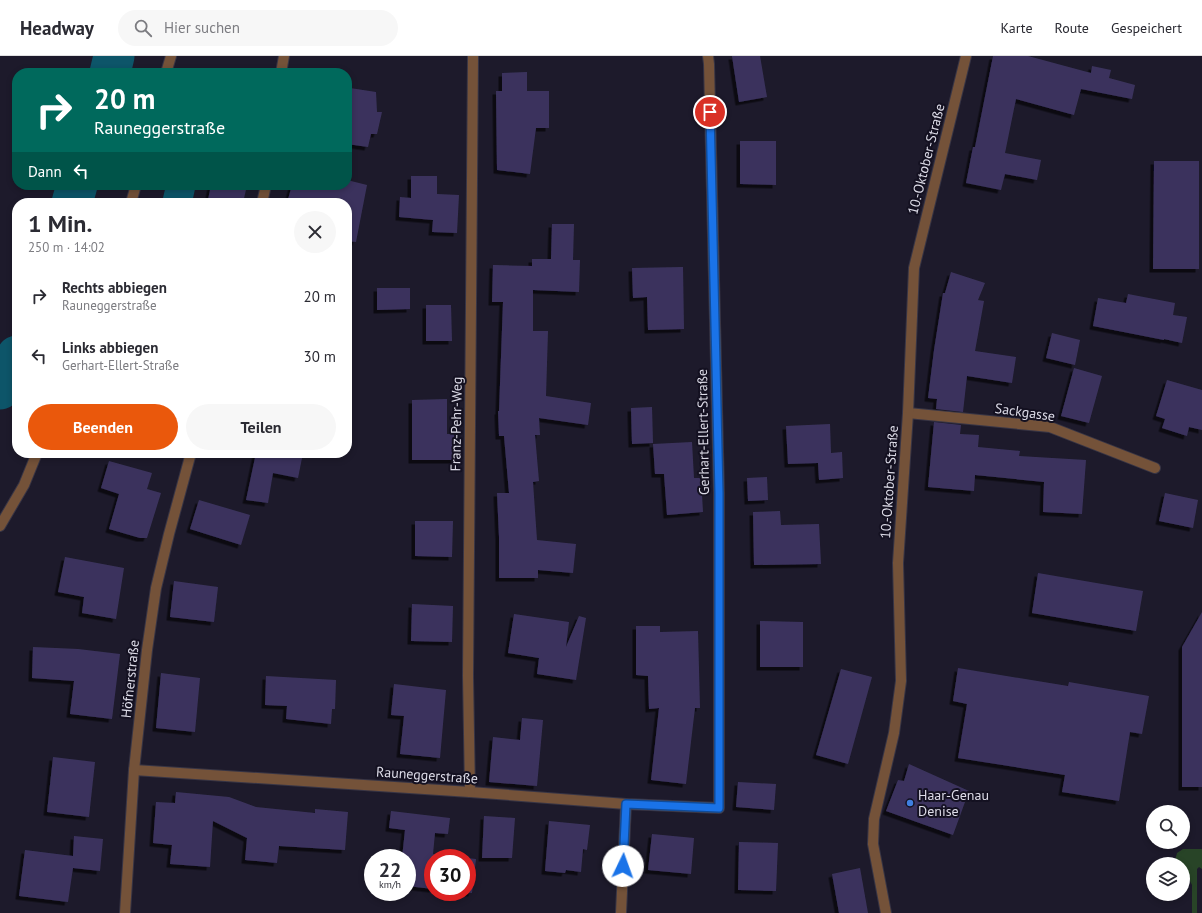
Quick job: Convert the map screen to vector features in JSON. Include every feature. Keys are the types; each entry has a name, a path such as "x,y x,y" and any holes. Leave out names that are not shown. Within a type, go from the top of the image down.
{"street":[{"path":"167,68 171,56"},
{"path":"282,68 284,56"},
{"name":"Franz-Pehr-Weg","path":"470,792 468,676 472,56"},
{"name":"Gerhart-Ellert-Straße","path":"708,56 719,493 719,808"},
{"name":"10.-Oktober-Straße","path":"886,913 873,844 874,819 894,733 901,680 898,563 908,413 914,268 966,56"},
{"name":"Sackgasse","path":"908,413 1050,427 1155,468"},
{"path":"0,526 24,485 35,458"},
{"name":"Höfnerstraße","path":"125,913 134,770 147,650 156,588 168,534 190,458"},
{"name":"Rauneggerstraße","path":"134,770 470,792 626,804 719,808"},
{"path":"621,913 626,804"}],"green space":[{"path":"1183,849 1202,849 1202,869 1199,867 1197,869 1197,913 1192,913 1190,857 1176,857 1177,853"}],"water":[{"path":"165,190 195,190 193,198 163,198"}],"building":[{"path":"732,56 760,56 767,97 739,102"},
{"path":"993,56 1028,56 1091,73 1092,66 1111,70 1109,78 1135,85 1132,99 1081,89 1074,115 1016,99 1005,153 1041,160 1037,180 1005,174 1001,190 966,183 973,147 975,147"},
{"path":"527,72 527,91 549,91 549,128 536,128 530,174 497,170 496,91 502,91 502,73"},
{"path":"352,88 376,92 377,112 382,112 377,134 371,134 368,147 352,145"},
{"path":"740,141 776,141 776,185 740,184"},
{"path":"1154,161 1199,161 1199,269 1153,269"},
{"path":"411,176 437,176 437,194 459,195 457,233 432,232 433,220 399,217 400,197 411,198"},
{"path":"352,181 367,185 356,242 352,242 352,198 288,198 291,190 352,190"},
{"path":"210,190 246,190 244,198 208,198"},
{"path":"552,224 574,224 573,260 580,260 579,292 533,290 533,331 548,331 546,396 591,403 588,425 539,418 540,435 535,435 539,481 533,482 537,540 576,544 573,573 538,570 538,578 499,578 497,493 509,493 504,436 499,436 498,411 503,302 492,302 493,265 532,266 532,259 551,259"},
{"path":"683,267 684,329 648,330 647,297 633,298 632,268"},
{"path":"951,272 985,283 978,300 984,301 975,351 1016,357 1012,383 967,376 963,412 936,409 937,399 928,398 943,293 945,293"},
{"path":"377,288 410,288 410,309 377,310"},
{"path":"1128,294 1175,303 1173,315 1187,317 1182,343 1093,326 1098,298 1126,303"},
{"path":"426,305 451,305 452,341 426,341"},
{"path":"1052,333 1080,340 1075,365 1046,358"},
{"path":"1074,368 1102,376 1089,423 1061,416"},
{"path":"1167,380 1202,390 1202,430 1189,427 1187,436 1162,428 1165,419 1156,416"},
{"path":"447,399 447,434 454,434 455,460 412,460 412,400"},
{"path":"652,407 653,443 632,444 631,408"},
{"path":"934,422 961,425 960,434 979,435 978,447 1020,451 1019,456 1086,460 1082,514 1043,512 1044,482 975,475 974,491 928,487"},
{"path":"830,424 831,453 842,452 843,478 819,480 818,463 788,464 786,426"},
{"path":"692,442 694,478 701,478 703,512 667,515 664,474 655,474 653,444"},
{"path":"255,458 302,458 298,478 273,473 268,503 246,500"},
{"path":"109,461 152,473 147,489 161,493 147,538 140,538 109,529 119,494 101,488"},
{"path":"767,477 768,500 748,501 747,478"},
{"path":"1165,493 1198,500 1193,528 1159,521"},
{"path":"199,500 250,515 241,545 190,529"},
{"path":"780,511 781,525 819,524 821,564 754,565 753,512"},
{"path":"415,521 453,521 452,557 415,556"},
{"path":"65,557 124,568 116,619 82,613 84,597 58,592"},
{"path":"1038,573 1143,591 1136,631 1032,613"},
{"path":"174,581 218,587 214,622 170,617"},
{"path":"412,604 453,606 452,642 411,641"},
{"path":"1202,612 1202,787 1182,787 1182,647"},
{"path":"514,614 569,622 566,647 579,616 586,618 576,680 537,674 539,658 508,653"},
{"path":"760,621 803,622 803,667 760,667"},
{"path":"636,626 660,626 660,632 698,631 700,708 695,708 686,784 651,780 659,708 649,709 648,676 636,675"},
{"path":"33,647 78,649 120,654 112,719 70,714 74,681 32,678"},
{"path":"958,668 1068,686 1069,682 1149,696 1142,734 1130,732 1119,801 1062,792 1065,775 958,758 967,704 953,701"},
{"path":"841,669 872,677 848,764 816,755"},
{"path":"161,673 200,678 195,732 156,728"},
{"path":"266,676 336,680 335,709 332,709 331,724 286,719 287,706 265,705"},
{"path":"394,684 446,690 440,758 400,754 404,716 391,715"},
{"path":"522,718 543,720 537,786 489,782 493,737 520,740"},
{"path":"53,757 95,762 89,817 47,812"},
{"path":"909,764 969,791 953,835 886,811 898,780 904,781"},
{"path":"738,782 776,784 774,810 736,807"},
{"path":"176,792 229,797 256,807 315,813 315,809 348,812 345,850 279,846 277,863 245,860 247,838 213,821 210,867 170,864 172,845 153,843 156,802 175,803"},
{"path":"391,811 450,818 448,834 435,833 433,849 424,849 424,888 416,887 416,849 403,849 405,830 389,828"},
{"path":"484,816 515,818 512,858 482,858"},
{"path":"549,821 590,825 587,850 583,849 581,872 566,870 565,873 545,871"},
{"path":"652,834 694,838 691,874 648,870"},
{"path":"74,836 103,839 100,871 73,868 68,902 19,896 25,850 73,856"},
{"path":"739,842 778,843 776,891 738,890"},
{"path":"860,868 868,913 839,913 832,874"}],"waterway":[{"path":"111,68 114,56"},
{"path":"73,198 76,190"},
{"path":"0,389 12,366"}],"place":[{"name":"Haar-Genau Denise","path":"910,803"}],"route":[{"path":"623,866 626,804 719,808 719,493 710,112"}]}
